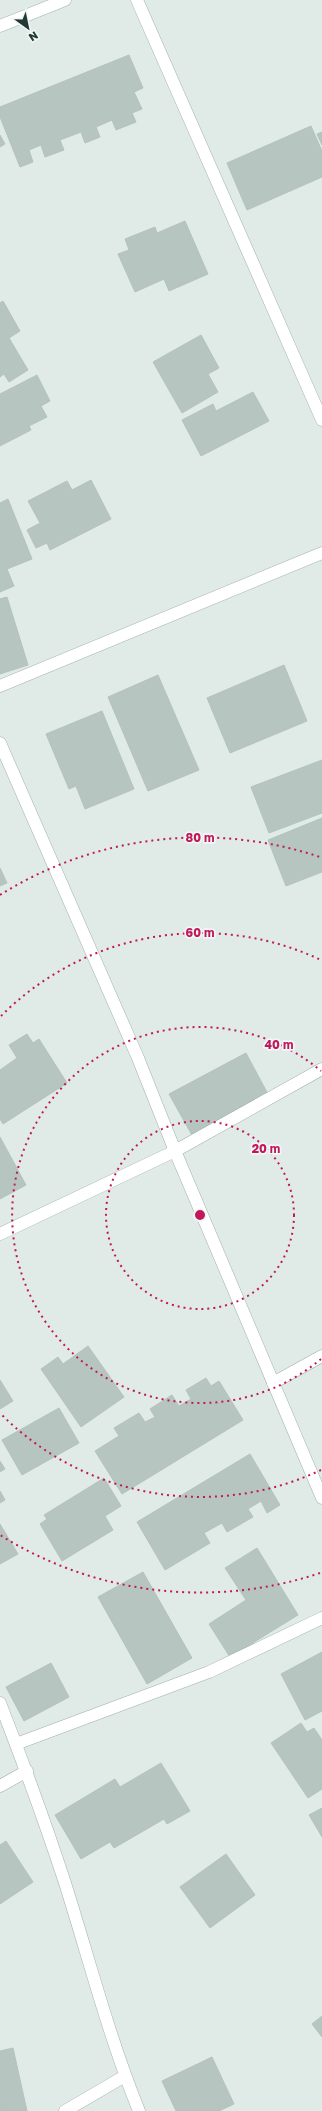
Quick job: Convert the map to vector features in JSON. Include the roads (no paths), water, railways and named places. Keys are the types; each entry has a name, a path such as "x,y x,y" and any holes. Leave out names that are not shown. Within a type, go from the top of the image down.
{"street":[{"path":"0,26 65,0"},
{"path":"137,0 322,420"},
{"path":"0,686 322,553"},
{"path":"0,743 138,1058 175,1151 322,1498"},
{"path":"0,1234 175,1151 322,1069"},
{"path":"273,1383 322,1356"},
{"path":"16,1744 208,1672 322,1618"},
{"path":"0,1703 26,1771 64,1881 125,2076 139,2111"},
{"path":"0,1786 26,1771"},
{"path":"65,2111 125,2076"}]}
